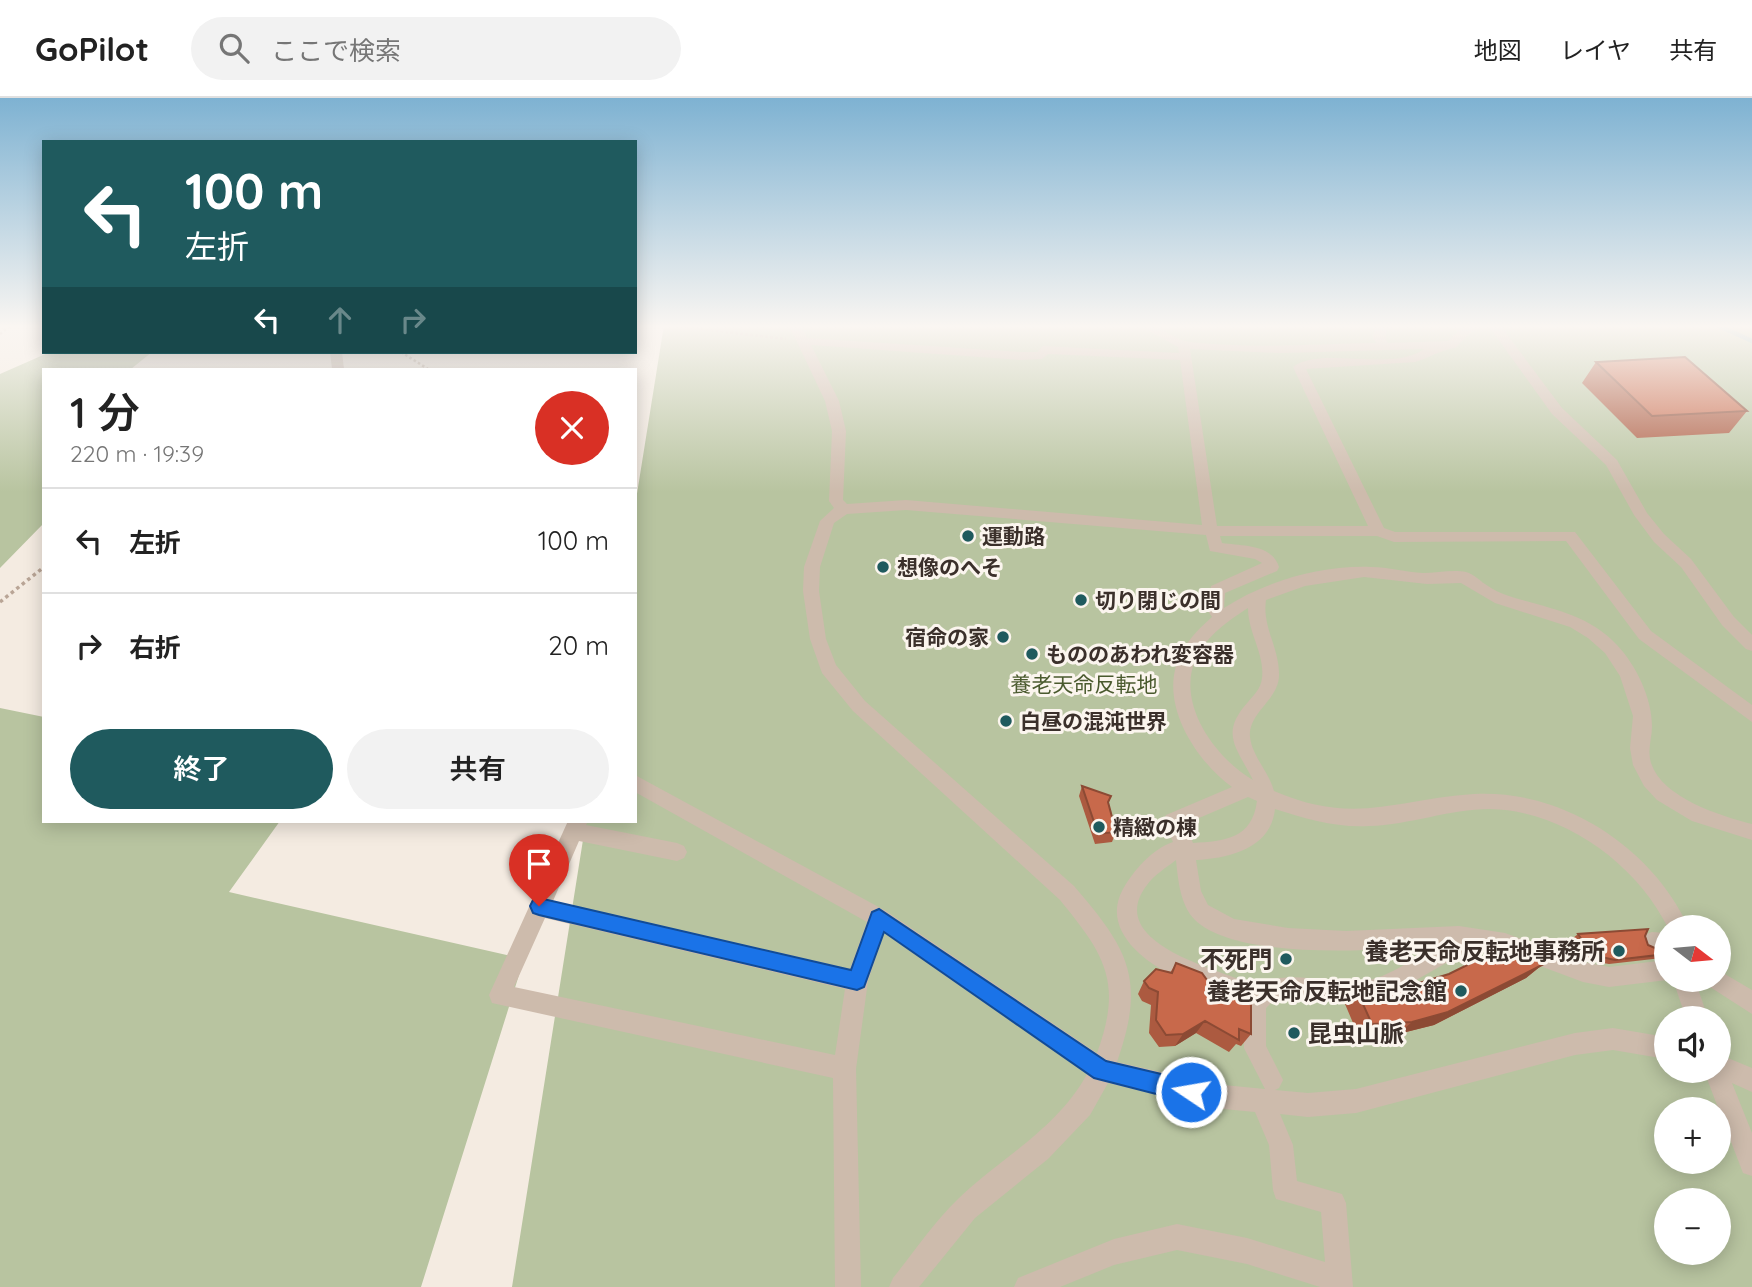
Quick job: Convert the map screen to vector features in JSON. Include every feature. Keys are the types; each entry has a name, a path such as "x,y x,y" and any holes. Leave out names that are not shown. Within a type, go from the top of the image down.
{"street":[{"path":"822,380 832,401 839,431 836,502 843,509"},
{"path":"1189,380 1215,547 1259,554 1269,560 1271,567 1217,590 1216,611 1222,617"},
{"path":"1305,380 1378,531"},
{"path":"1535,380 1557,411 1612,463 1653,530 1686,563 1728,621 1752,645"},
{"path":"902,1287 966,1209 1039,1150 1082,1107 1102,1070 1118,1026 1122,995 1114,959 1094,925 1067,893 859,706 828,667 818,639 811,591 812,567 827,521 843,509 906,505 1212,534 1378,531 1394,537 1570,536 1645,635 1752,715"},
{"path":"1027,1287 1114,1252 1177,1237 1247,1251 1339,1283 1333,1203 1285,1190 1281,1145 1255,1048 1255,1004 1240,989 1178,967 1150,949 1132,932 1126,912 1128,900 1140,878 1173,850 1205,852 1252,838 1263,828 1268,805 1205,751 1184,699 1182,676 1188,652 1222,617 1258,598 1318,578 1366,572 1423,578 1464,577 1479,590 1499,601 1555,613 1583,625 1611,649 1632,682 1640,706 1643,730 1639,750 1648,774 1667,798 1706,819 1752,832"},
{"path":"1256,792 1241,732 1245,718 1264,697 1269,686 1269,663 1256,623 1258,598"},
{"path":"637,784 879,918 1102,1070 1202,1094 1267,1091 1308,1105 1356,1101 1575,1044 1613,1040 1654,1046"},
{"path":"1654,959 1609,977 1583,972 1505,943 1444,933 1389,941 1356,941 1244,932 1211,921 1201,913 1192,898 1180,830 1173,821 1256,792 1318,813 1368,818 1449,803 1510,803 1532,808 1594,834 1651,878 1669,903 1673,915"},
{"path":"677,852 576,826 500,995 844,1069"},
{"path":"539,906 857,981"},
{"path":"848,1287 844,1069 857,981 879,918"},
{"path":"1255,1004 1268,991 1304,988 1366,992 1403,976 1472,937"},
{"path":"1731,989 1752,1003"},
{"path":"1731,1071 1752,1080"},
{"path":"1721,1083 1752,1164"}],"path":[{"path":"0,601 42,569"}],"green space":[{"path":"0,380 42,380 42,525 0,568"},
{"name":"養老天命反転地","path":"655,380 1752,380 1752,1287 512,1287 586,823 637,823 637,494"},
{"path":"0,708 42,717 42,823 279,823 229,892 524,959 421,1287 0,1287"}],"building":[{"path":"1615,380 1712,380 1747,411 1652,416"},
{"path":"1082,786 1111,796 1108,802 1116,832 1098,834"},
{"name":"養老天命反転地事務所","path":"1648,929 1645,936 1648,945 1654,948 1654,955 1615,960 1592,955 1578,934"},
{"name":"養老天命反転地記念館","path":"1516,941 1542,965 1448,1012 1412,1022 1372,1024 1357,991 1378,993 1449,974"},
{"path":"1176,963 1202,973 1212,987 1220,981 1238,990 1251,1005 1251,1034 1239,1029 1239,1040 1205,1021 1183,1034 1166,1035 1156,1020 1158,992 1149,988 1144,981 1156,969 1172,973"}],"place":[{"name":"運動路","path":"968,536"},
{"name":"想像のへそ","path":"883,567"},
{"name":"切り閉じの間","path":"1081,600"},
{"name":"宿命の家","path":"1003,637"},
{"name":"もののあわれ変容器","path":"1032,654"},
{"name":"白昼の混沌世界","path":"1006,721"},
{"name":"精緻の棟","path":"1099,827"},
{"name":"養老天命反転地事務所","path":"1619,951"},
{"name":"不死門","path":"1286,959"},
{"name":"養老天命反転地記念館","path":"1461,991"},
{"name":"昆虫山脈","path":"1294,1033"}],"route":[{"path":"539,906 857,981 879,918 1102,1070 1191,1092"}]}
